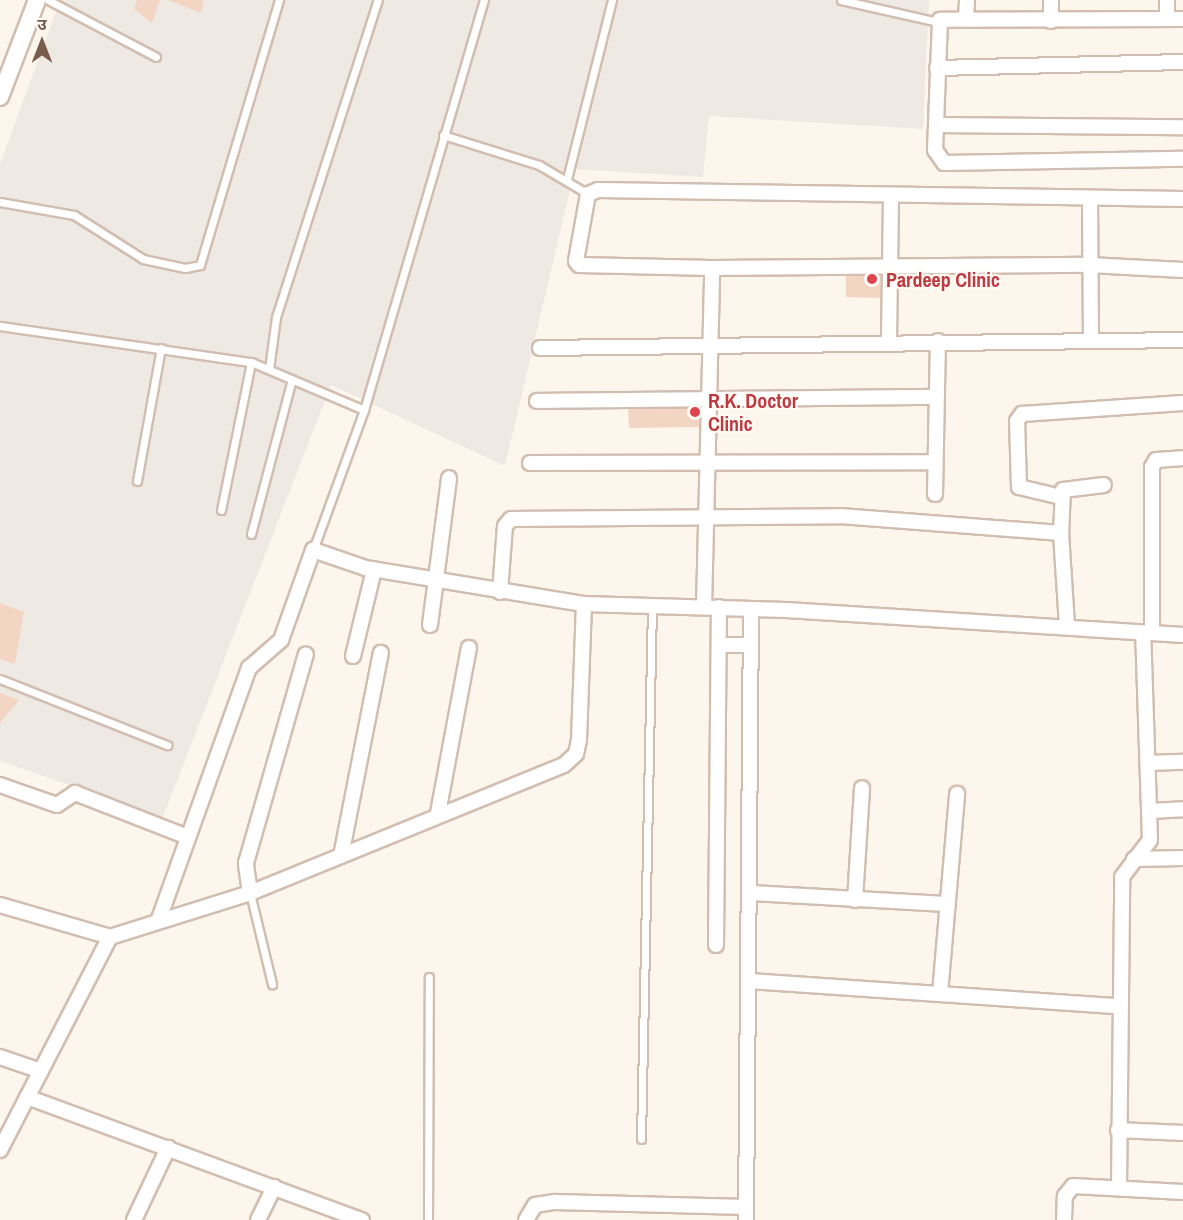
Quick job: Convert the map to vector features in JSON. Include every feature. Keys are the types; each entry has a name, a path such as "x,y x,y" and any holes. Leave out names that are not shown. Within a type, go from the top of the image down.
{"street":[{"path":"0,97 3,78 37,0"},
{"path":"966,19 967,0"},
{"path":"1051,0 1051,21"},
{"path":"1167,0 1167,19"},
{"path":"1183,19 1051,21 966,19 938,22 936,125 936,157 944,163 1183,159"},
{"path":"937,68 1183,62"},
{"path":"936,125 1183,126"},
{"path":"1183,199 891,198 598,189 588,194 577,265 712,268 1089,266 1183,270"},
{"path":"889,341 888,267 891,198"},
{"path":"1090,198 1091,340"},
{"path":"704,607 712,268"},
{"path":"540,348 889,341 1183,340"},
{"path":"935,494 938,341"},
{"path":"537,400 710,396 936,397"},
{"path":"1061,497 1019,486 1017,438 1022,414 1183,404"},
{"path":"1119,1188 1118,1006 1122,877 1132,859 1149,847 1147,633 1152,467 1156,460 1183,458"},
{"path":"530,463 934,462"},
{"path":"430,625 448,478"},
{"path":"1067,627 1061,497 1069,487 1104,485"},
{"path":"500,592 505,526 511,519 840,516 1061,533"},
{"path":"159,919 249,668 281,640 313,550 374,570 500,592 584,603 719,607 1183,635"},
{"path":"353,656 374,570"},
{"path":"0,905 110,937 159,919 250,893 438,813 572,760 579,740 584,603"},
{"path":"716,945 719,607"},
{"path":"526,1220 535,1205 555,1202 746,1213 751,609"},
{"path":"719,645 751,645"},
{"path":"438,813 469,648"},
{"path":"341,856 381,653"},
{"path":"250,893 246,863 306,654"},
{"path":"1149,763 1183,762"},
{"path":"0,785 57,805 75,793 188,837"},
{"path":"855,900 862,788"},
{"path":"940,994 957,794"},
{"path":"1150,810 1183,809"},
{"path":"1132,859 1183,858"},
{"path":"750,893 948,904"},
{"path":"0,1150 110,937"},
{"path":"749,981 1118,1006"},
{"path":"0,1057 41,1071"},
{"path":"27,1097 362,1220"},
{"path":"1118,1130 1183,1133"},
{"path":"134,1220 168,1148"},
{"path":"1064,1220 1065,1196 1073,1186 1183,1192"},
{"path":"258,1220 274,1187"}],"lane":[{"path":"48,0 156,57"},
{"path":"0,202 74,215 143,259 185,268 200,265 279,0"},
{"path":"269,369 276,316 378,0"},
{"path":"313,550 364,410 484,0"},
{"path":"567,179 612,0"},
{"path":"841,0 938,22"},
{"path":"443,135 567,179 588,194"},
{"path":"0,326 251,362 364,410"},
{"path":"137,481 161,348"},
{"path":"221,510 251,362"},
{"path":"251,534 292,379"},
{"path":"641,1139 652,606"},
{"path":"0,679 167,745"},
{"path":"250,893 272,984"},
{"path":"428,1220 429,977"}],"shaded area":[{"path":"60,0 929,0 923,129 709,116 703,177 575,169 505,466 331,385 163,817 0,761 0,164"}],"building":[{"path":"137,0 160,0 152,23 134,9"},
{"path":"168,0 204,0 201,13"},
{"path":"846,276 881,276 880,298 846,297"},
{"path":"700,408 699,427 629,428 628,409"},
{"path":"0,603 24,612 15,664 0,659"},
{"path":"0,693 19,700 0,723"}],"place":[{"name":"Pardeep Clinic","path":"872,279"},
{"name":"R.K. Doctor Clinic","path":"695,412"}]}
